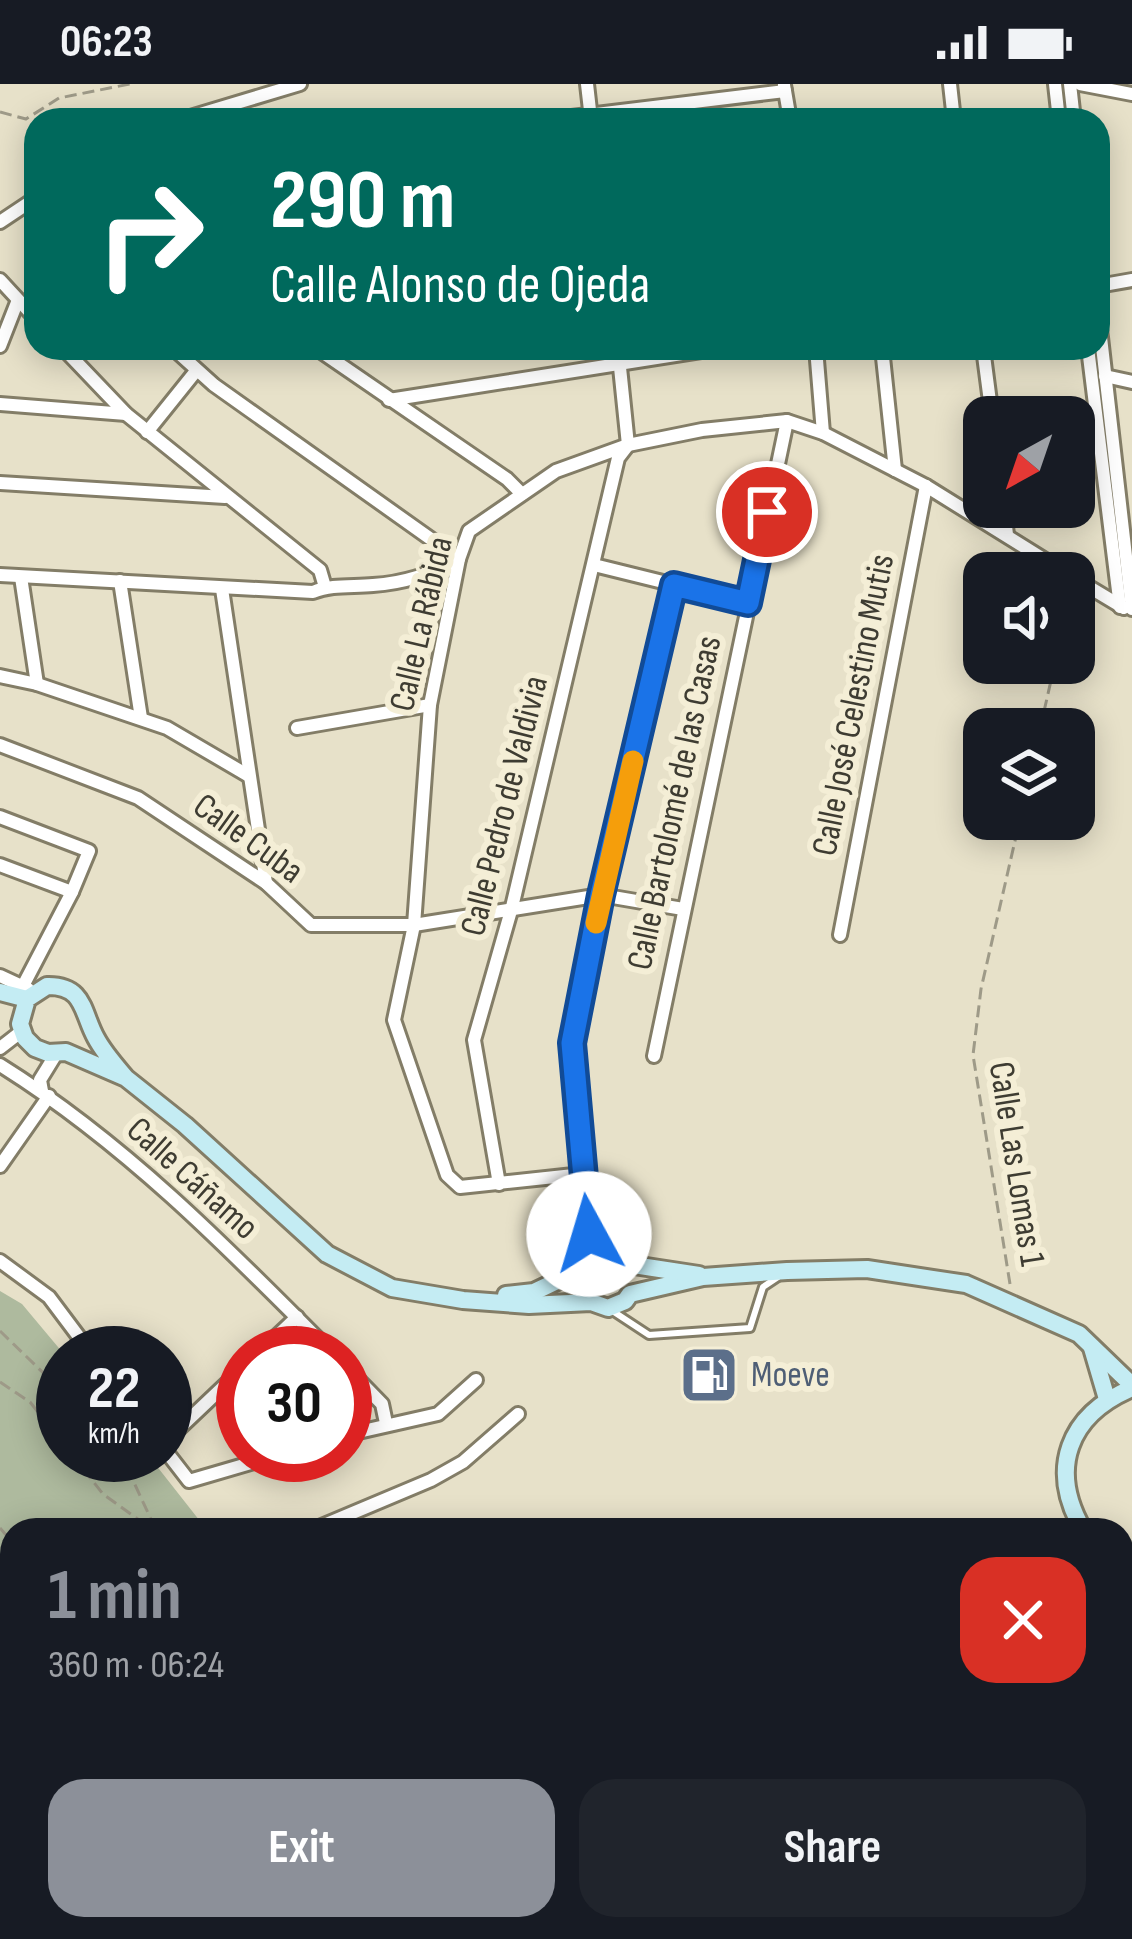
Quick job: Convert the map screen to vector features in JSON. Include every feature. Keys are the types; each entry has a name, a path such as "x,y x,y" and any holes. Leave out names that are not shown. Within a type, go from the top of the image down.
{"main road":[{"path":"0,992 47,986 68,989 83,1003 102,1049 126,1078 327,1254 392,1288 463,1300 600,1305 625,1301 630,1294 634,1281 627,1264"},
{"path":"21,1026 28,992"},
{"path":"0,1003 35,1048 126,1078"},
{"path":"61,1053 84,1035 88,1023"},
{"path":"463,1300 534,1292 607,1255 627,1264 703,1277"},
{"path":"585,1266 581,1287 600,1305"},
{"path":"630,1294 703,1277 867,1269 966,1284 1079,1334 1132,1387 1107,1399 1081,1423 1068,1450 1064,1479 1076,1518"},
{"path":"1092,1348 1107,1399"}],"street":[{"path":"220,108 300,84"},
{"path":"1080,84 1132,94"},
{"path":"649,108 784,87"},
{"path":"0,280 24,306"},
{"path":"0,346 18,300"},
{"path":"74,360 126,415 320,570 325,587"},
{"path":"0,575 313,592 432,575 459,559 185,360"},
{"path":"334,360 522,494"},
{"path":"389,400 598,360"},
{"path":"619,360 628,445"},
{"path":"817,360 823,433"},
{"path":"883,360 896,470"},
{"path":"985,360 989,396"},
{"path":"1090,360 1128,609"},
{"path":"1103,360 1125,499 1128,609"},
{"path":"147,432 196,371"},
{"path":"1105,376 1132,382"},
{"path":"0,404 126,415"},
{"path":"787,421 823,433 926,485 1033,552"},
{"name":"Calle La Rábida","path":"583,1174 460,1187 447,1175 394,1020 414,925 430,705 459,559 469,531 556,471 628,445 702,430 787,421"},
{"name":"Calle Bartolomé de las Casas","path":"654,1056 787,421"},
{"name":"Calle Pedro de Valdivia","path":"499,1184 475,1040 512,907 618,458 628,445"},
{"path":"0,483 225,497"},
{"name":"Calle José Celestino Mutis","path":"840,935 926,485"},
{"path":"1006,528 1007,536"},
{"path":"594,565 748,603"},
{"path":"21,577 38,684"},
{"path":"120,581 141,718"},
{"path":"585,1266 589,1234 572,1043 601,895 674,585"},
{"path":"222,589 266,884"},
{"path":"1095,590 1128,609"},
{"path":"0,676 38,684 167,728 249,776"},
{"path":"297,728 430,705"},
{"name":"Calle Cuba","path":"0,745 138,798 266,884 311,925 414,925 601,895 683,909"},
{"path":"0,817 89,851 28,992 0,976"},
{"path":"0,866 72,892"},
{"path":"0,1048 21,1026"},
{"path":"0,1166 45,1093 40,1081 61,1053"},
{"name":"Calle Cáñamo","path":"0,1065 45,1093 170,1194 306,1326"},
{"path":"589,1234 607,1255"},
{"path":"0,1261 49,1297 71,1326"},
{"path":"288,1326 297,1317"},
{"path":"372,1427 437,1414 476,1380"},
{"path":"372,1394 382,1404 386,1423"},
{"path":"192,1419 216,1395"},
{"path":"340,1518 463,1462 518,1414"}],"lane":[{"path":"600,1305 649,1336 750,1328 764,1287 787,1271"}],"path":[{"path":"42,108 59,98 130,84"},
{"name":"Calle Las Lomas 1","path":"1013,1304 973,1055 981,989 1015,840"},
{"path":"0,1331 36,1365"},
{"path":"0,1382 36,1410"},
{"path":"93,1482 137,1518"},
{"path":"133,1482 149,1518"}],"green space":[{"path":"0,1291 22,1304 40,1326 36,1326 36,1482 169,1482 198,1518 0,1518"}],"slow traffic":[{"path":"596,923 633,761"}],"place":[{"name":"Moeve","path":"709,1375"}],"route":[{"path":"589,1234 572,1043 601,895 674,585 748,603 767,512"}]}
